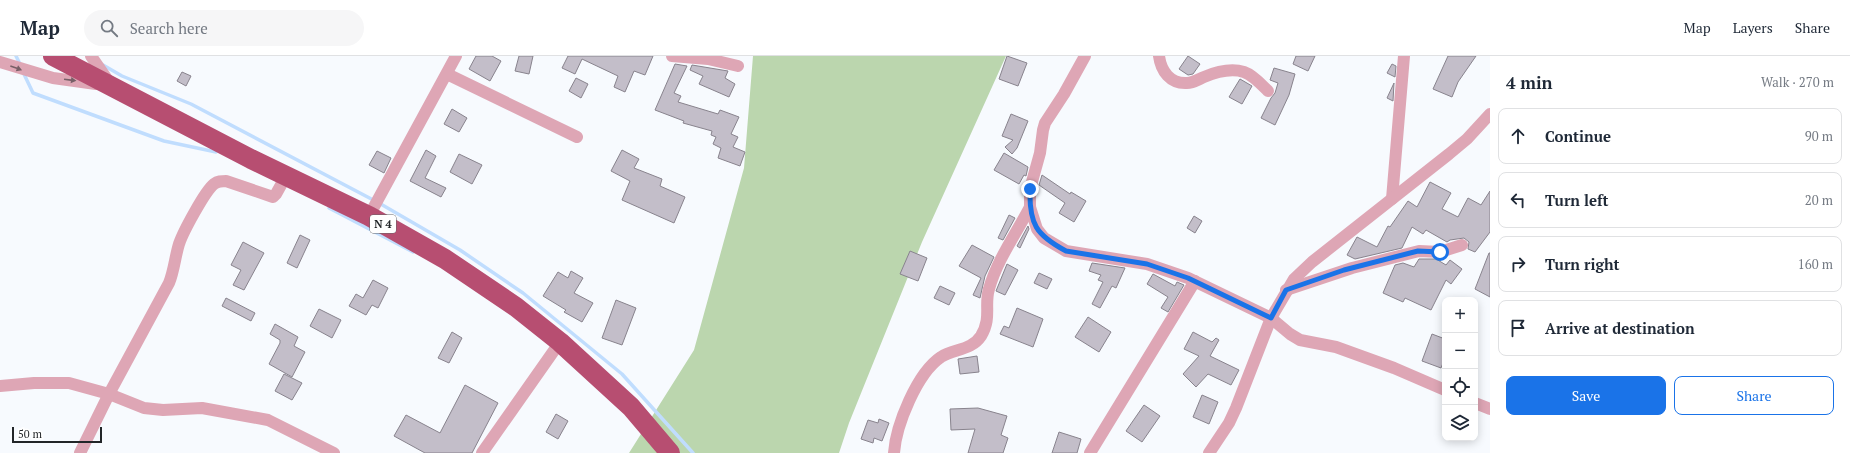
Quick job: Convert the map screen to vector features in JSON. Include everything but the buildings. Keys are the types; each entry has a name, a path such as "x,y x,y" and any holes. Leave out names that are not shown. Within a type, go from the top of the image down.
{"highway":[{"name":"N 4","path":"53,56 286,176 369,216 445,259 494,291 560,342 631,407 670,453"}],"street":[{"path":"91,56 112,86"},
{"path":"369,216 456,56"},
{"path":"672,56 708,59 738,66"},
{"path":"1085,56 1064,94 1045,123 1030,189 1030,207 1037,229 1044,238 1066,251 1147,264 1195,281 1271,318 1290,334 1300,340 1336,348 1394,368 1442,389"},
{"path":"1159,56 1164,72 1177,81 1187,83 1212,74 1238,71 1253,76 1268,91"},
{"path":"1392,199 1404,56"},
{"path":"0,62 53,78 112,86"},
{"path":"447,74 577,137"},
{"path":"1209,453 1226,428 1236,408 1271,318 1286,290 1294,279 1312,262 1467,139 1490,114"},
{"path":"80,453 109,394 169,283 173,274 180,243 196,211 212,185 219,181 226,181 273,196 276,194 286,176"},
{"path":"894,453 896,434 919,380 930,366 942,356 968,347 980,338 986,323 990,286 995,273 1030,207"},
{"path":"1286,290 1352,268 1418,251 1440,252 1462,245"},
{"path":"1090,453 1195,281"},
{"path":"482,453 560,342"},
{"path":"0,386 53,382 75,384 109,394 153,410 197,408 268,420 334,453"},
{"path":"1478,404 1490,409"}],"green space":[{"path":"753,56 1006,56 922,242 849,423 839,453 629,453 694,350 744,168"}],"waterway":[{"path":"16,56 20,64"},
{"path":"103,65 122,76 191,104 379,203 460,250 523,293 622,374 693,453"},
{"path":"23,72 33,93 164,141 216,152"},
{"path":"329,208 413,252"}],"route":[{"path":"1030,189 1030,207 1037,229 1044,238 1056,246 1066,251 1147,264 1188,278 1271,318 1286,290 1344,270 1418,251 1435,253 1440,252"}]}
